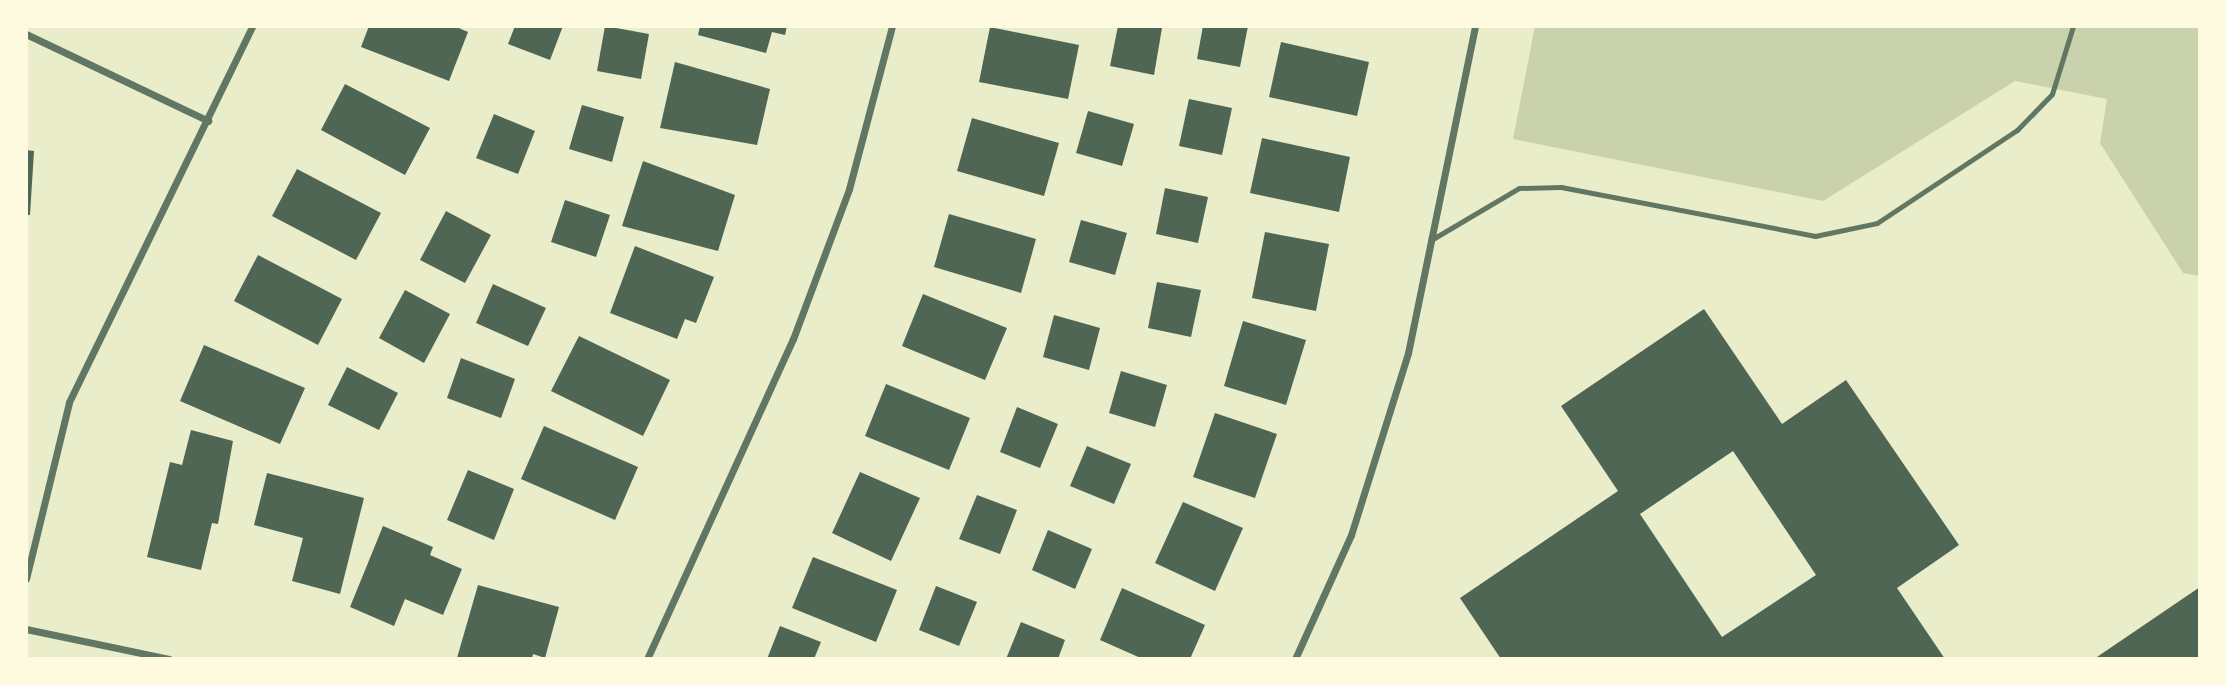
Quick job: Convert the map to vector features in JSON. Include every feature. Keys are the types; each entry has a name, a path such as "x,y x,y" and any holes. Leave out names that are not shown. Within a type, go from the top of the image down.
{"street":[{"path":"26,579 69,402 252,26"},
{"path":"647,659 793,339 849,189 892,26"},
{"path":"1295,659 1352,535 1408,353 1475,26"},
{"path":"26,34 208,121"},
{"path":"26,629 169,659"}],"lane":[{"path":"1431,240 1519,188 1561,187 1815,236 1877,223 2017,130 2052,94 2073,26"}],"green space":[{"path":"1535,26 2200,26 2200,276 2183,273 2100,143 2107,99 2015,81 1823,201 1513,139"}],"building":[{"path":"369,26 454,26 468,32 449,81 361,47"},
{"path":"515,26 563,26 550,60 508,44"},
{"path":"605,26 649,34 641,79 597,71"},
{"path":"700,26 787,26 785,35 772,32 766,53 698,35"},
{"path":"1118,26 1162,28 1154,75 1110,66"},
{"path":"1203,26 1248,26 1240,67 1197,59"},
{"path":"990,27 1079,45 1068,99 979,82"},
{"path":"1281,42 1369,62 1357,116 1269,97"},
{"path":"675,62 770,89 757,145 660,128"},
{"path":"345,84 430,128 405,175 321,130"},
{"path":"1189,99 1232,108 1222,155 1179,146"},
{"path":"582,105 624,117 612,162 569,149"},
{"path":"1088,111 1134,124 1122,166 1076,153"},
{"path":"494,114 535,131 518,174 476,158"},
{"path":"972,118 1059,143 1044,196 957,171"},
{"path":"1262,138 1350,157 1339,212 1250,193"},
{"path":"26,150 34,151 30,215 26,215"},
{"path":"643,161 735,195 718,251 622,226"},
{"path":"297,169 381,213 356,260 272,216"},
{"path":"1165,188 1208,197 1198,243 1156,234"},
{"path":"565,200 610,215 596,257 551,242"},
{"path":"446,211 491,235 465,283 420,260"},
{"path":"949,214 1036,239 1021,293 934,267"},
{"path":"1081,220 1127,233 1115,275 1069,262"},
{"path":"1265,232 1329,244 1316,311 1252,298"},
{"path":"635,246 714,277 696,323 685,319 677,339 610,313"},
{"path":"258,255 342,299 318,345 234,301"},
{"path":"1157,282 1201,290 1191,337 1148,328"},
{"path":"493,284 546,308 528,346 476,323"},
{"path":"405,290 450,314 424,363 379,338"},
{"path":"923,294 1007,328 985,380 902,346"},
{"path":"1704,309 1782,424 1846,380 1959,545 1897,588 1945,659 1501,659 1460,598 1618,491 1561,406","holes":["1733,451 1816,575 1722,637 1640,514"]},
{"path":"1054,315 1100,328 1089,370 1043,357"},
{"path":"1243,321 1306,340 1286,405 1224,386"},
{"path":"579,336 670,380 643,436 551,391"},
{"path":"204,345 305,388 280,444 180,401"},
{"path":"461,358 515,379 501,418 447,398"},
{"path":"347,367 398,393 379,430 328,405"},
{"path":"1121,371 1167,385 1155,427 1109,413"},
{"path":"886,384 970,418 949,470 865,436"},
{"path":"1017,407 1058,424 1040,468 1000,452"},
{"path":"1215,413 1277,434 1255,498 1193,477"},
{"path":"544,426 638,467 615,520 521,479"},
{"path":"191,430 233,441 218,524 212,523 201,570 147,557 170,462 182,465"},
{"path":"1087,446 1131,464 1114,504 1070,486"},
{"path":"468,470 514,489 494,540 447,520"},
{"path":"860,472 920,498 891,561 832,533"},
{"path":"267,473 364,498 340,594 292,581 303,538 254,525"},
{"path":"977,495 1017,510 1000,554 959,539"},
{"path":"1183,502 1243,528 1215,591 1155,563"},
{"path":"383,526 433,547 430,555 462,569 443,615 405,599 394,626 350,607"},
{"path":"1048,530 1092,549 1075,589 1032,570"},
{"path":"813,557 897,590 876,642 792,608"},
{"path":"478,585 559,607 545,658 533,654 532,659 457,658"},
{"path":"936,586 977,602 959,646 919,630"},
{"path":"2200,587 2200,659 2094,659"},
{"path":"1122,588 1205,625 1190,659 1143,659 1100,640"},
{"path":"1021,622 1065,640 1058,659 1006,659"},
{"path":"780,626 821,642 814,659 767,659"}]}
